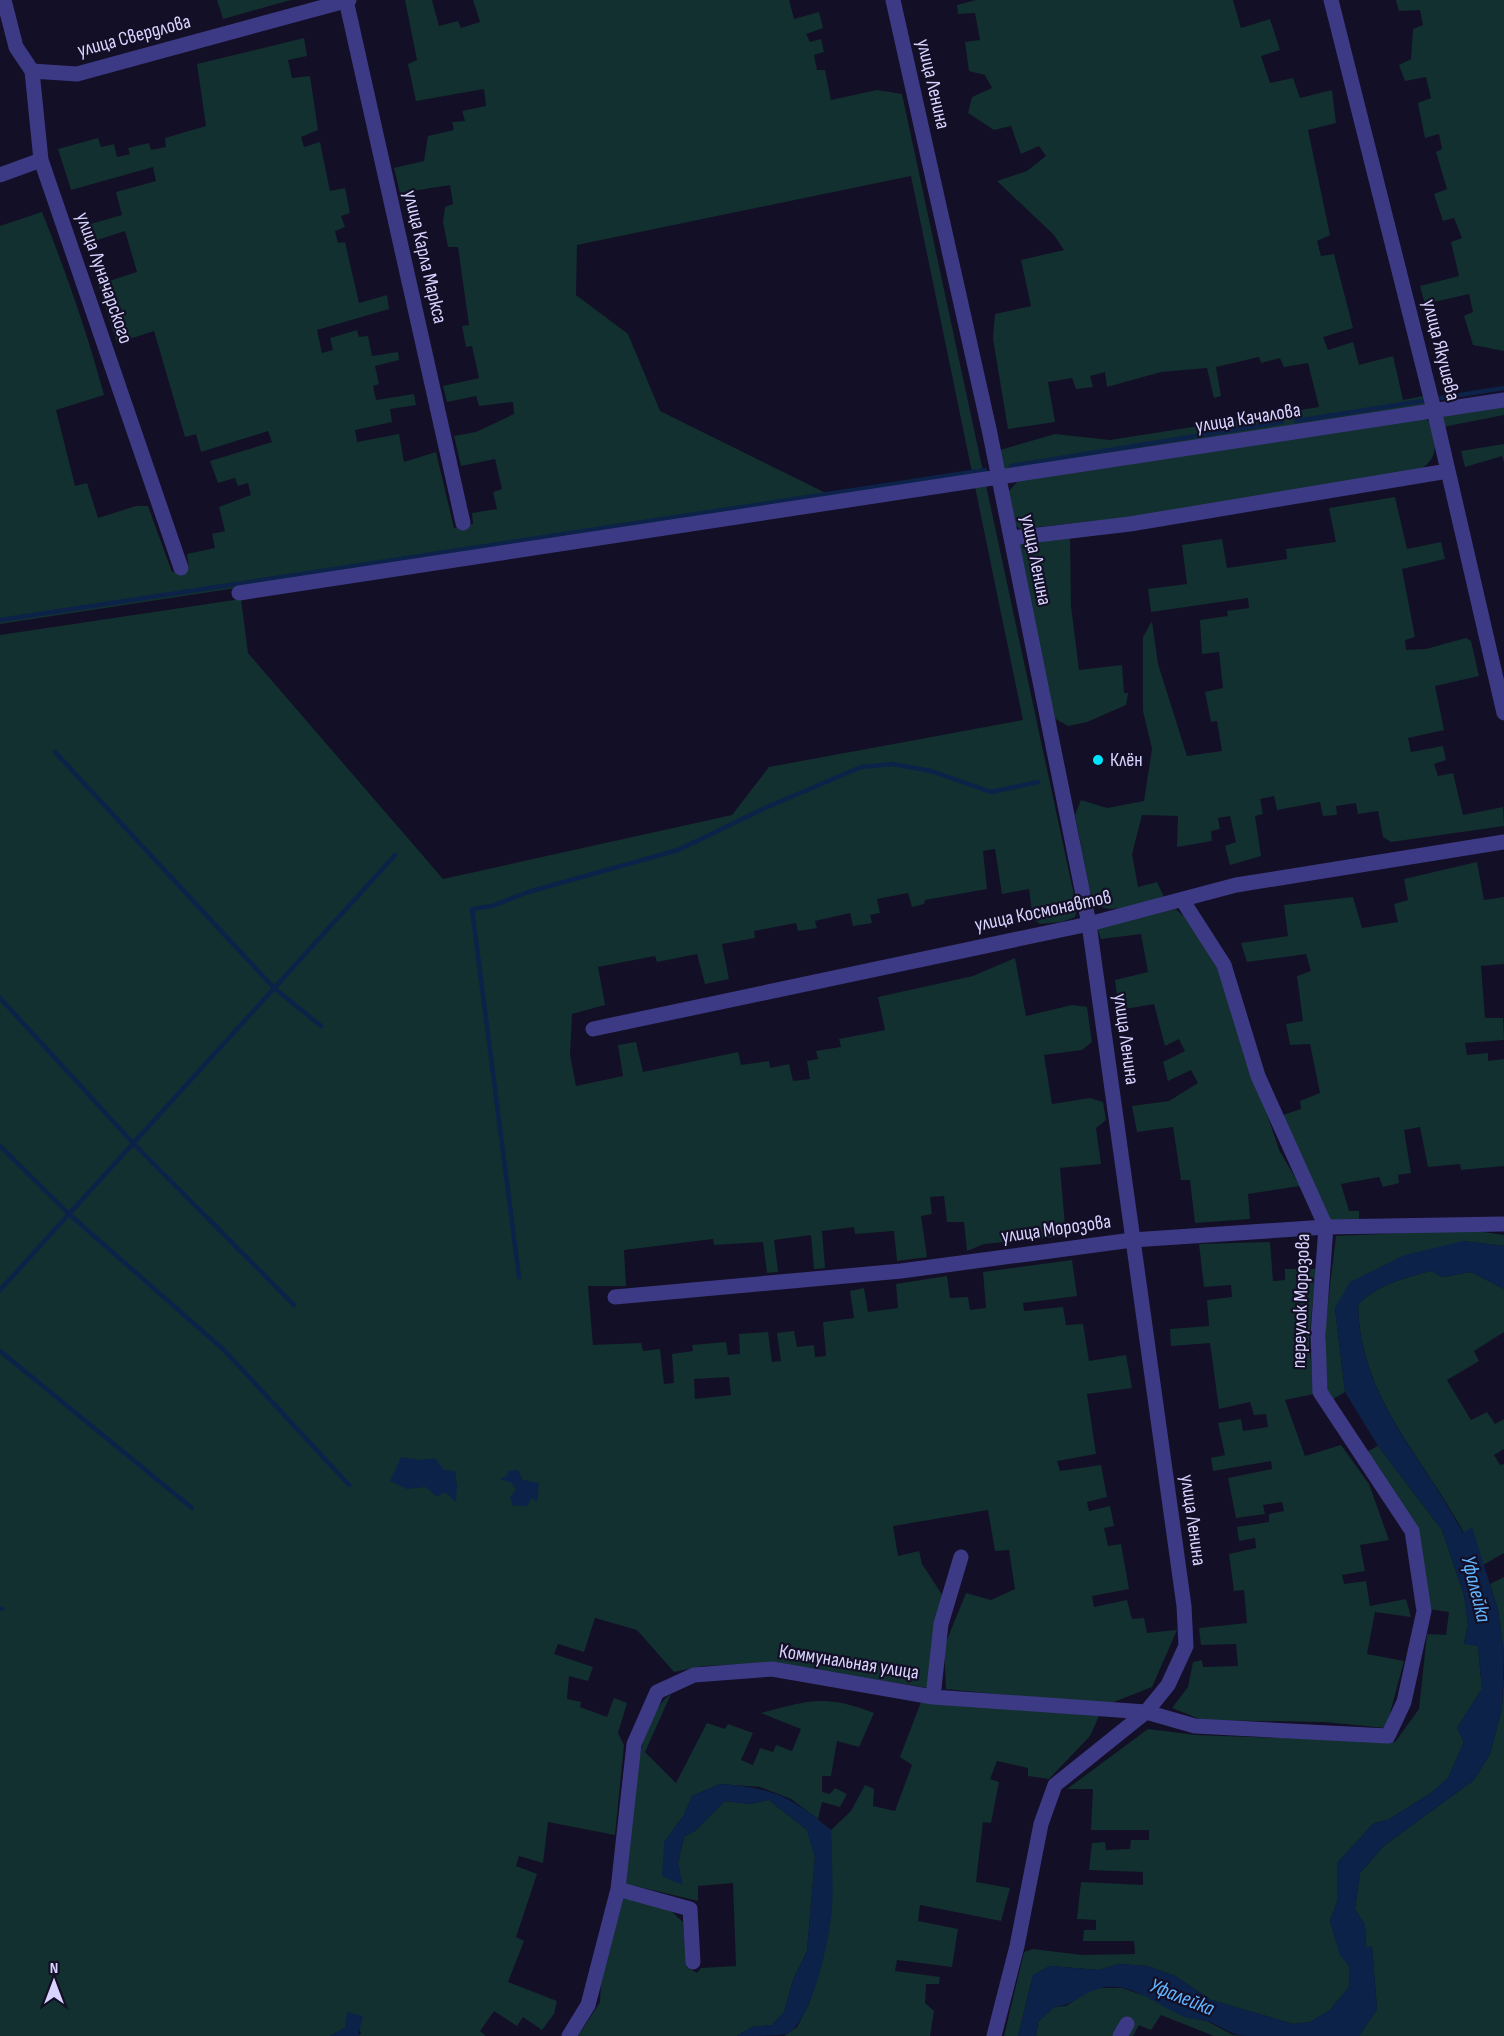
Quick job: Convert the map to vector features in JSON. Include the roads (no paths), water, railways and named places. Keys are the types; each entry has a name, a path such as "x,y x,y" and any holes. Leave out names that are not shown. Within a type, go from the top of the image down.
{"street":[{"name":"улица Луначарского","path":"4,0 16,47 32,71 41,160 181,568"},
{"name":"улица Свердлова","path":"32,71 77,74 347,0"},
{"name":"улица Карла Маркса","path":"347,0 463,524"},
{"name":"улица Ленина","path":"893,0 1012,538 1089,924 1184,1606 1186,1646 1168,1685 1146,1712 1054,1785 1041,1824 1017,1946 994,2036"},
{"name":"улица Якушева","path":"1331,0 1434,411 1504,712"},
{"path":"0,175 41,160"},
{"name":"улица Качалова","path":"239,593 1504,400"},
{"path":"1012,538 1130,524 1448,471"},
{"name":"улица Космонавтов","path":"593,1029 1089,924 1183,901 1236,885 1504,842"},
{"name":"переулок Морозова","path":"1183,901 1224,965 1258,1076 1326,1227 1318,1335 1320,1392 1412,1531 1424,1611 1404,1702 1388,1736"},
{"name":"улица Морозова","path":"615,1297 901,1271 1132,1240 1326,1227 1504,1224"},
{"path":"933,1697 941,1624 961,1557"},
{"name":"Коммунальная улица","path":"569,2036 588,2005 618,1888 634,1744 657,1692 694,1675 772,1669 933,1697 1146,1712 1195,1726 1388,1736"},
{"path":"618,1888 690,1909 693,1962"}],"water":[{"name":"Уфалейка","path":"1463,1241 1504,1246 1504,1289 1471,1272 1442,1277 1431,1271 1401,1279 1383,1287 1358,1305 1361,1338 1369,1369 1381,1397 1463,1533 1472,1527 1498,1610 1504,1652 1502,1709 1490,1754 1474,1780 1385,1845 1360,1873 1355,1909 1365,1925 1366,1947 1372,1946 1377,2009 1359,2036 1246,2036 1208,2021 1185,2017 1131,1990 1111,1987 1093,1990 1071,2002 1054,2007 1038,2022 1036,2036 1018,2036 1033,1975 1050,1966 1099,1970 1119,1964 1148,1966 1175,1976 1211,2000 1293,2024 1310,2022 1330,2010 1349,1987 1350,1967 1340,1955 1330,1921 1337,1902 1337,1863 1374,1823 1388,1820 1431,1793 1448,1778 1464,1742 1457,1728 1482,1689 1478,1646 1464,1644 1468,1625 1464,1595 1442,1530 1378,1446 1345,1392 1335,1308 1350,1282 1405,1255"},
{"path":"401,1457 421,1460 435,1458 444,1470 455,1471 456,1502 445,1492 437,1497 426,1487 407,1489 390,1481"},
{"path":"518,1470 523,1480 539,1483 537,1502 532,1498 527,1506 513,1506 510,1497 516,1490 512,1483 500,1479 507,1476 508,1471"},
{"path":"720,1784 768,1791 804,1809 831,1830 832,1908 824,1957 805,2012 796,2026 787,2034 737,2036 752,2027 772,2025 784,2012 793,1980 807,1951 815,1858 807,1830 769,1800 749,1804 725,1801 696,1830 684,1837 678,1863 683,1885 662,1876 664,1842 684,1815 692,1796"},
{"path":"347,2012 363,2016 358,2036 330,2036 345,2028"}],"waterway":[{"path":"1441,398 1504,388"},
{"path":"1296,421 1422,401"},
{"path":"1011,466 1282,422"},
{"path":"0,620 985,470"},
{"path":"55,752 274,988 321,1026"},
{"path":"519,1277 472,909 492,906 528,892 678,850 765,808 861,767 892,764 931,771 991,792 1038,782"},
{"path":"0,1290 395,855"},
{"path":"0,998 133,1143 294,1305"},
{"path":"0,1146 69,1214 224,1350 349,1485"},
{"path":"0,1351 192,1508"}],"place":[{"name":"Клён","path":"1098,760"}]}
